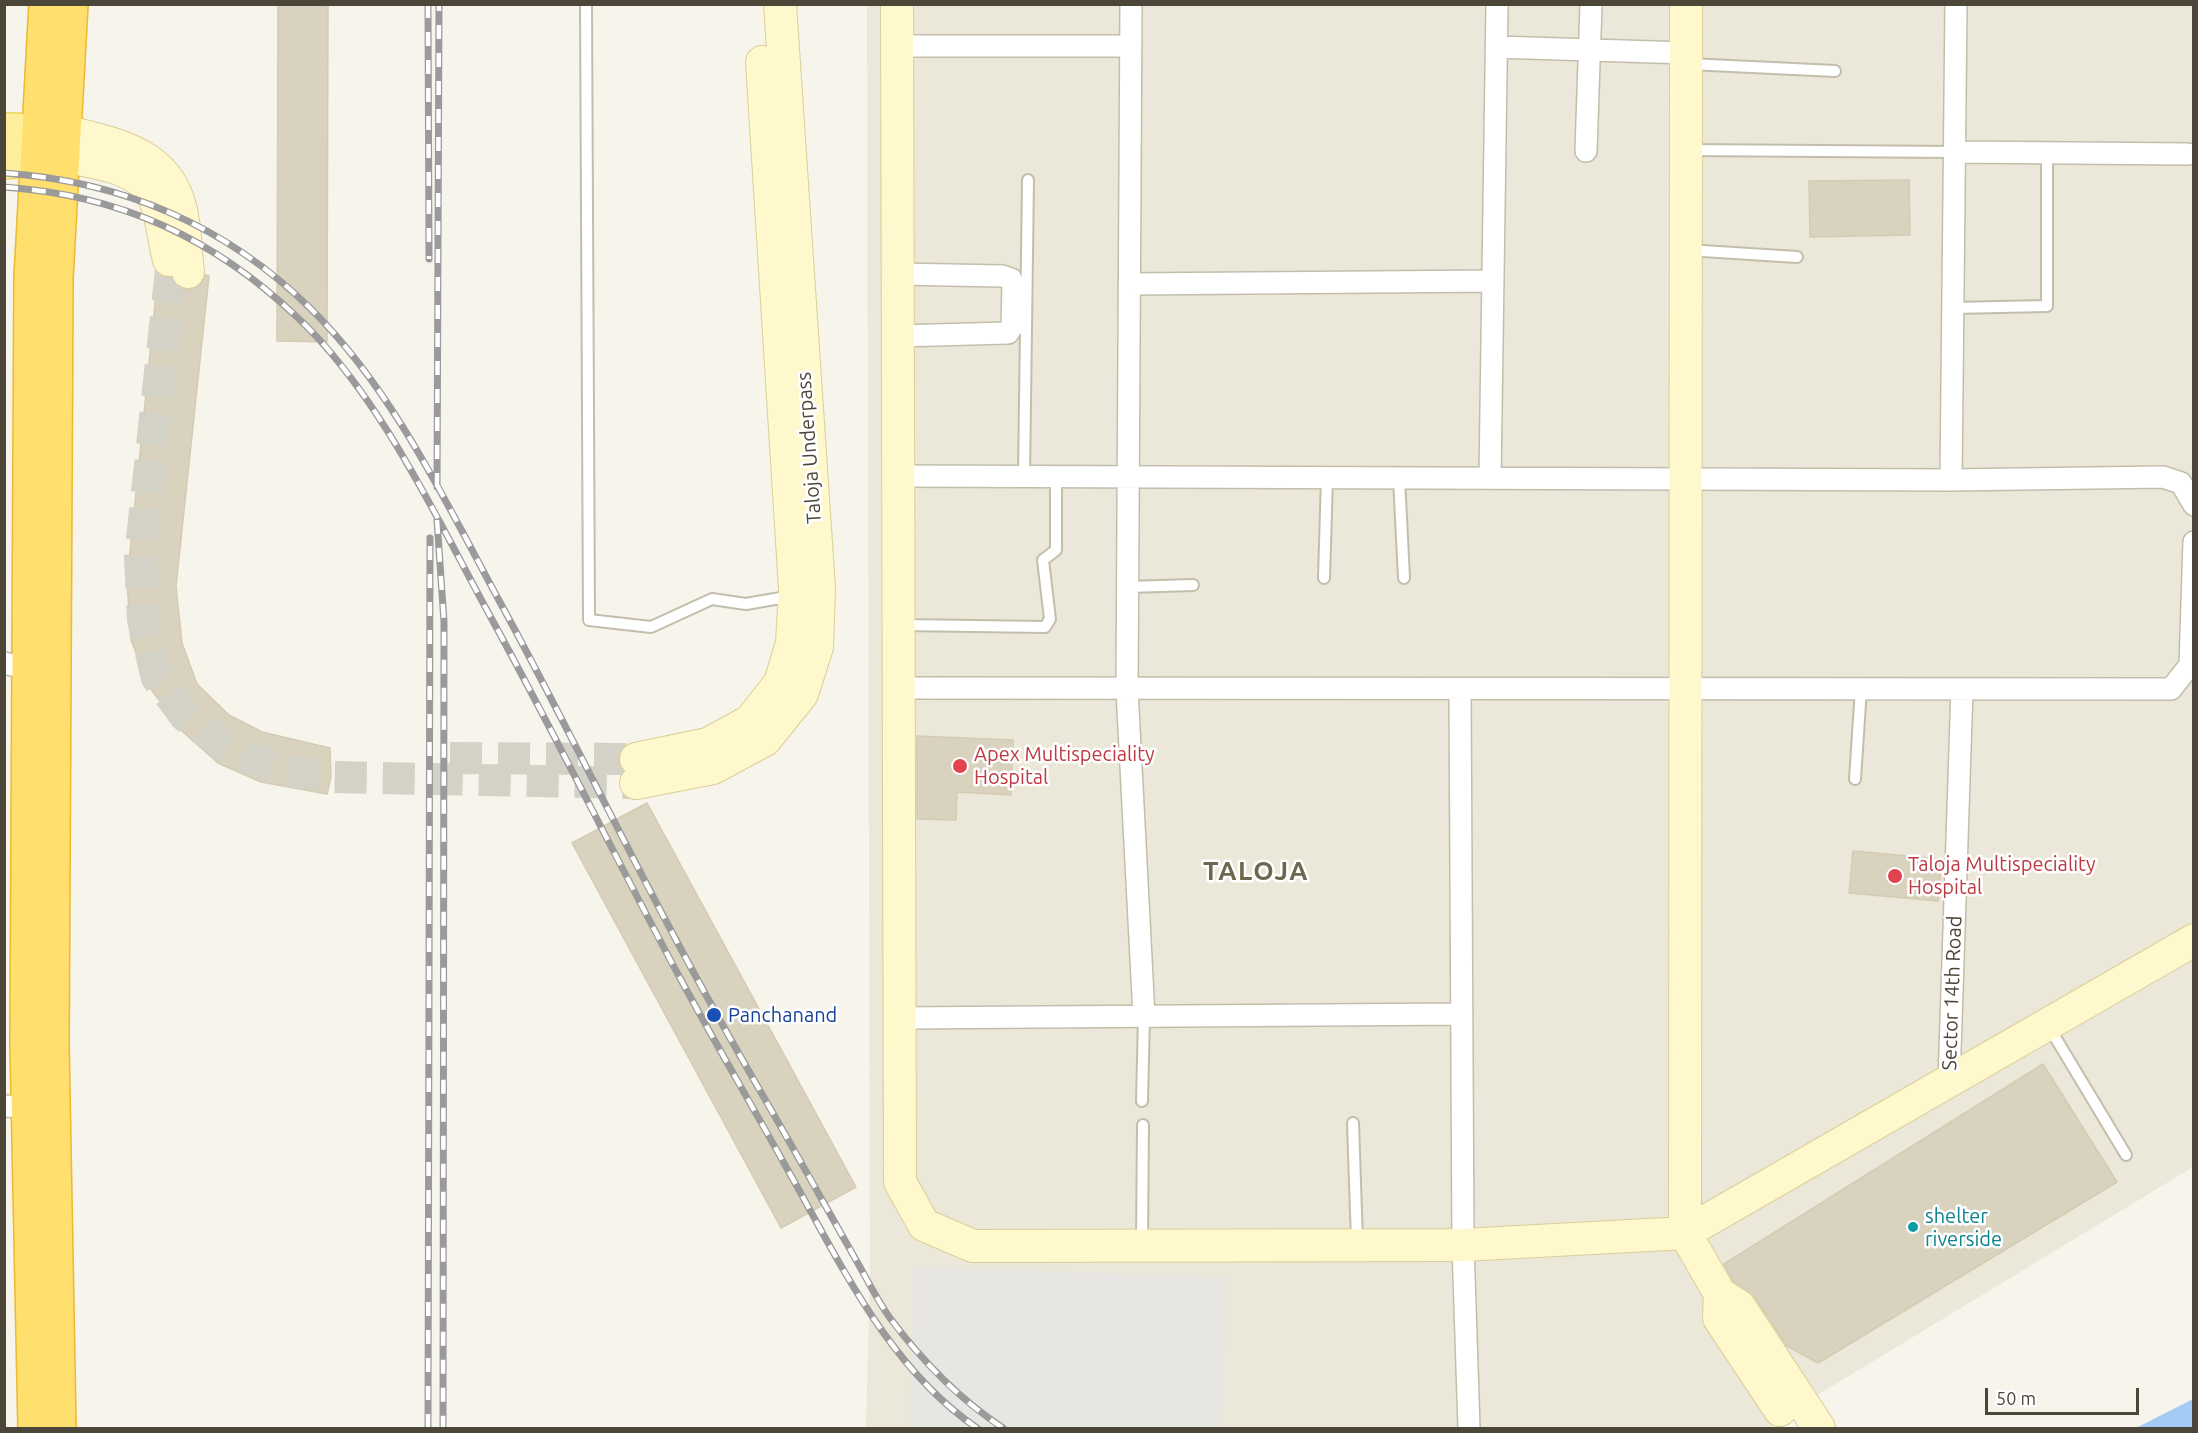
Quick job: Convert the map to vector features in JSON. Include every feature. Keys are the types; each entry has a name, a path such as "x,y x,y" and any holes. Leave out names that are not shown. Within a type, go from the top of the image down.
{"highway":[{"path":"46,4 56,278 52,1020 59,1428"},
{"path":"34,1428 16,1107 17,666 31,278 71,4"}],"main road":[{"path":"4,130 51,143"},
{"path":"4,162 51,143"}],"street":[{"name":"Taloja Underpass","path":"758,4 794,596 792,643 780,684 750,721 708,744 636,771 713,768 765,740 802,694 817,647 819,588 780,4"},
{"path":"897,4 900,1182 924,1225 973,1246 1463,1245 1685,1233 2193,940"},
{"path":"1131,4 1127,690 1144,1016"},
{"path":"1490,478 1497,4"},
{"path":"1586,151 1591,4"},
{"path":"1686,4 1685,1233 1720,1294 1739,1306 1801,1422"},
{"path":"1952,480 1956,4"},
{"path":"897,46 1130,46"},
{"path":"1497,47 1590,50 1686,58"},
{"path":"51,143 112,143 146,156 168,178 180,204 180,271"},
{"path":"1955,152 2188,154"},
{"path":"898,274 1002,276 1011,279 1013,284 1012,327 1008,333 898,336"},
{"path":"1129,284 1493,281"},
{"path":"898,476 1952,480 2163,477 2181,483 2193,505"},
{"path":"899,688 1127,690 2171,689 2190,665 2193,542"},
{"name":"Sector 14th Road","path":"1949,1080 1962,689"},
{"path":"1460,690 1463,1245 1469,1428"},
{"path":"900,1018 1462,1014"}],"lane":[{"path":"586,4 589,620 651,627 712,599 746,604 794,596"},
{"path":"1686,58 1835,71"},
{"path":"1687,150 1955,152"},
{"path":"1953,308 2047,306 2047,153"},
{"path":"1024,476 1028,180"},
{"path":"1687,250 1797,257"},
{"path":"899,625 1045,627 1050,619 1043,560 1056,550 1056,476"},
{"path":"1324,578 1327,477"},
{"path":"1399,478 1404,578"},
{"path":"1128,587 1193,585"},
{"path":"1855,779 1860,689"},
{"path":"1142,1101 1144,1016"},
{"path":"2047,1024 2126,1155"},
{"path":"1353,1123 1357,1245"},
{"path":"1142,1246 1143,1125"}],"shaded area":[{"path":"867,5 2193,5 2193,1167 1801,1405 1774,1428 866,1428 870,1276"},
{"path":"914,1267 1226,1277 1222,1428 909,1428"}],"water":[{"path":"2193,1399 2193,1428 2136,1428"}],"building":[{"path":"278,4 328,4 327,342 277,341"},
{"path":"1909,180 1910,235 1810,237 1809,181"},
{"path":"158,274 171,278 180,288 189,290 199,286 205,275 209,276 176,586 182,643 197,684 229,715 262,732 330,748 331,777 327,794 261,782 218,763 184,733 150,688 131,640 127,582"},
{"name":"Apex Multispeciality Hospital","path":"917,736 1013,740 1011,795 957,792 956,820 917,819"},
{"name":"Panchanand","path":"647,803 856,1187 781,1228 572,843"},
{"name":"Taloja Multispeciality Hospital","path":"1853,851 1942,859 1938,901 1849,893"},
{"name":"shelter riverside","path":"2043,1064 2117,1182 1818,1363 1787,1346 1754,1296 1733,1281 1724,1264"}],"tunnel":[{"path":"171,270 140,557 143,620 157,678 185,716 229,749 280,770 331,777 636,783"},
{"path":"450,758 636,759"}],"railway":[{"path":"428,4 429,259"},
{"path":"437,487 439,4"},
{"path":"4,173 90,186 170,213 244,254 279,280 341,341 393,412 439,488 695,975 881,1304 902,1334 928,1364 971,1404 1003,1428"},
{"path":"4,187 87,200 126,211 163,225 199,244 233,265 298,318 355,383 380,419 427,498 538,704 680,978 845,1273 890,1342 916,1374 945,1403 977,1428"},
{"path":"437,520 444,622 443,1428"},
{"path":"428,1428 430,538"}],"place":[{"name":"Apex Multispeciality Hospital","path":"960,766"},
{"name":"Taloja Multispeciality Hospital","path":"1895,876"},
{"name":"Panchanand","path":"714,1015"},
{"name":"shelter riverside","path":"1913,1227"}],"district":[{"name":"TALOJA","path":"1256,871"}]}
